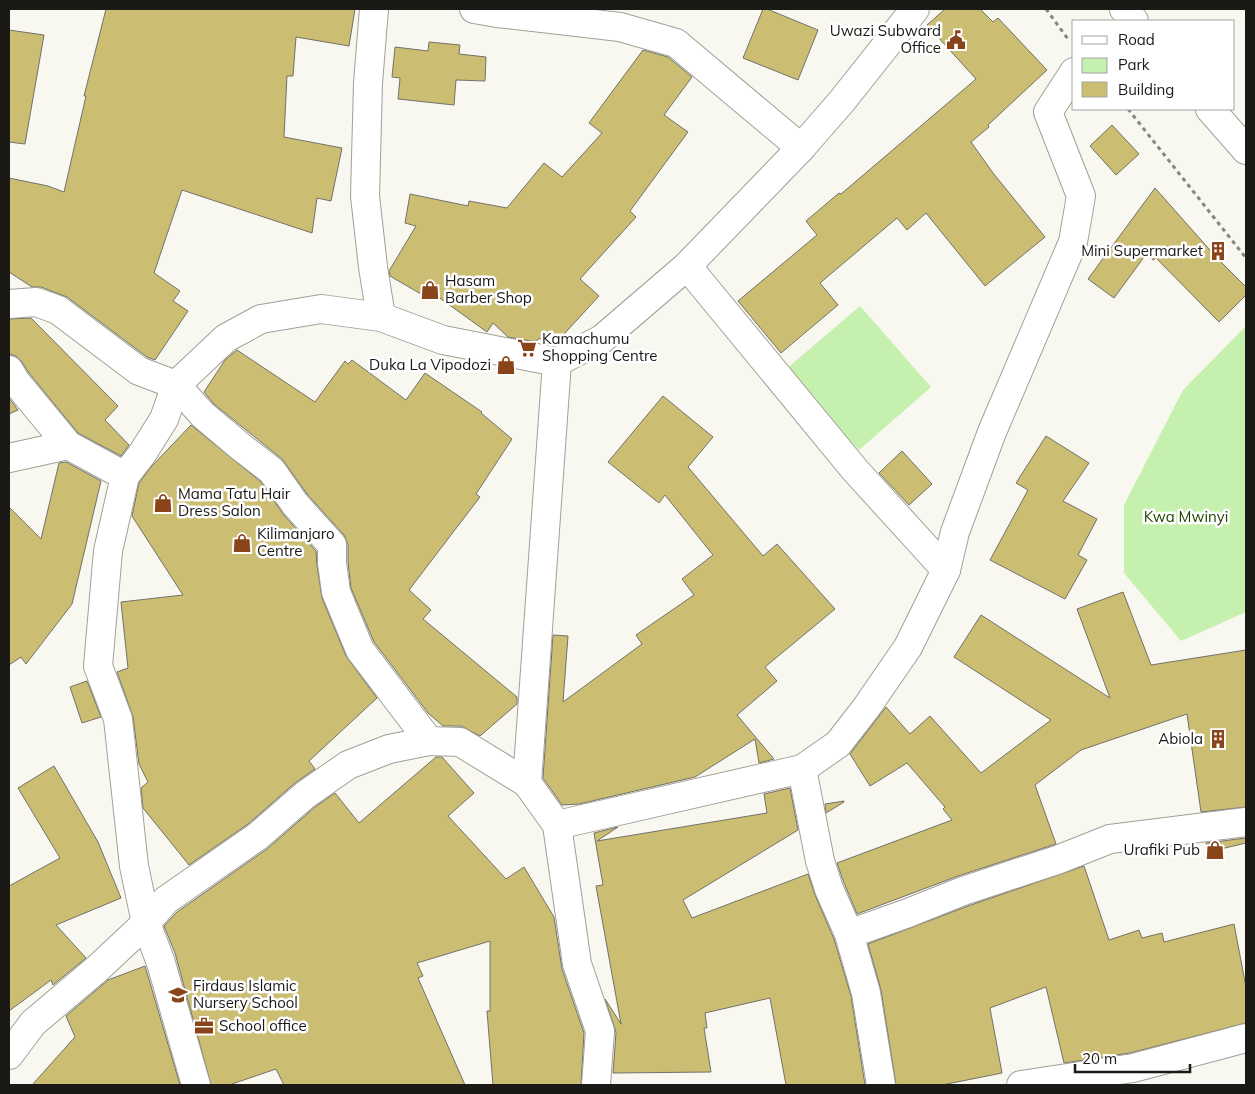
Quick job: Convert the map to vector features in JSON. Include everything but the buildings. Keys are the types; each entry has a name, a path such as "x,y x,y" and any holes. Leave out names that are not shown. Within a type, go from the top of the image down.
{"street":[{"path":"374,9 368,84 365,196 381,318"},
{"path":"474,9 497,14 620,26 676,43 801,148"},
{"path":"196,1085 161,963 146,923 134,866 118,719 98,666 108,551 125,476 142,454 164,419 176,385 226,338 261,319 321,309 381,318 443,340 557,362 602,339 687,266 801,148 842,101 915,9"},
{"path":"557,825 802,769 838,744 866,708 908,647 946,570 955,532 992,432 1073,242 1081,196 1048,112 1072,75"},
{"path":"1211,110 1246,150"},
{"path":"687,266 855,470 946,570"},
{"path":"9,304 34,302 58,310 139,371 176,385 203,415 272,471 295,504 332,545 332,563 336,592 360,650 430,741"},
{"path":"527,783 557,362"},
{"path":"9,370 16,382 68,446 125,476"},
{"path":"9,458 68,446"},
{"path":"9,1055 33,1023 97,969 146,923 166,900 258,836 305,795 348,765 389,749 430,741 460,742 527,783 557,825 577,964 600,1031 596,1085"},
{"path":"802,769 820,861 829,889 849,934 866,993 881,1085"},
{"path":"849,934 963,891 1057,860 1110,839 1246,822"},
{"path":"1021,1085 1133,1068 1246,1038"}],"path":[{"path":"1046,9 1068,40"},
{"path":"1129,110 1246,258"}],"green space":[{"path":"860,306 931,387 859,450 784,371"},
{"name":"Kwa Mwinyi","path":"1246,326 1246,612 1181,641 1124,573 1124,505 1183,390"}],"place":[{"name":"Uwazi Subward Office","path":"956,40"},
{"name":"Mini Supermarket","path":"1218,251"},
{"name":"Hasam Barber Shop","path":"430,290"},
{"name":"Kamachumu Shopping Centre","path":"527,348"},
{"name":"Duka La Vipodozi","path":"506,365"},
{"name":"Mama Tatu Hair Dress Salon","path":"163,503"},
{"name":"Kilimanjaro Centre","path":"242,543"},
{"name":"Abiola","path":"1218,739"},
{"name":"Urafiki Pub","path":"1215,850"},
{"name":"Firdaus Islamic Nursery School","path":"178,995"},
{"name":"School office","path":"204,1026"}]}
